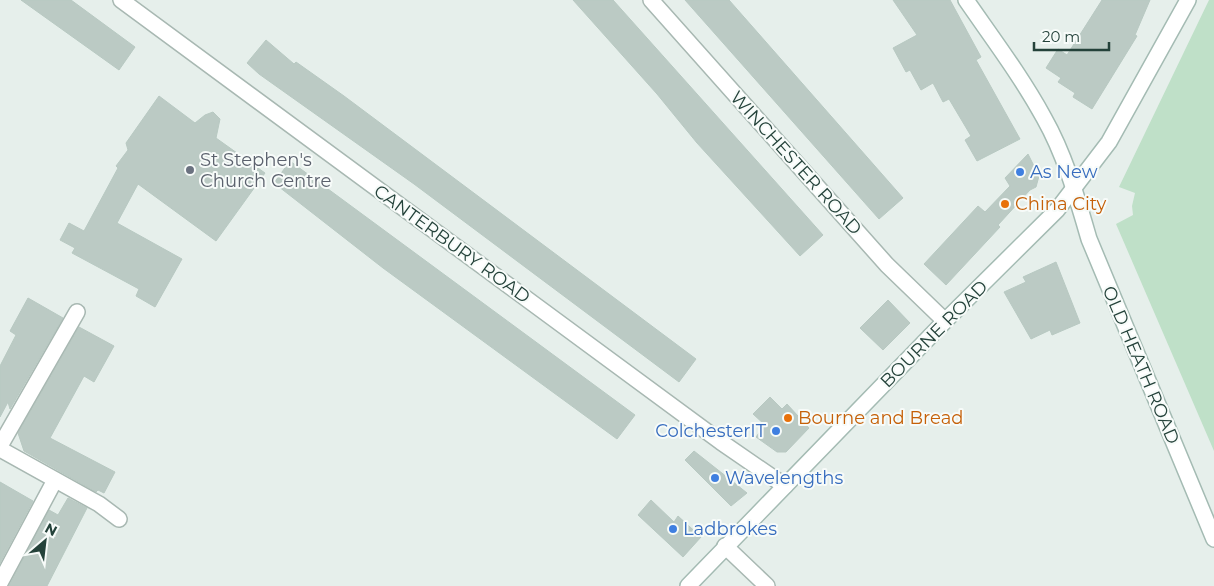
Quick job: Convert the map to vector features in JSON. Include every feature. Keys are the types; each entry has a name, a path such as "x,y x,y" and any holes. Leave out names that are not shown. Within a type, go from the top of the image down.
{"street":[{"name":"WINCHESTER ROAD","path":"651,0 888,265 945,321"},
{"name":"OLD HEATH ROAD","path":"966,0 1016,71 1045,119 1075,188 1088,239 1214,539"},
{"name":"BOURNE ROAD","path":"688,586 945,321 1046,222 1075,188 1109,142 1188,0"},
{"name":"CANTERBURY ROAD","path":"129,2 721,442 785,486"},
{"path":"77,312 0,447 99,504 119,519"},
{"path":"0,583 55,480"},
{"path":"725,546 767,586"}],"green space":[{"path":"1209,0 1214,0 1214,451 1116,224 1133,215 1132,206 1135,193 1119,187"}],"building":[{"path":"21,0 71,0 135,47 119,70"},
{"path":"573,0 613,0 823,235 800,256 697,143 657,94"},
{"path":"685,0 729,0 903,198 879,219"},
{"path":"893,0 950,0 981,57 976,60 1020,139 977,161 965,140 971,136 949,99 943,102 933,83 921,90 910,70 906,72 893,48 917,35"},
{"path":"1102,0 1150,0 1135,35 1137,36 1092,109 1073,97 1075,93 1058,82 1061,78 1046,68 1058,49 1067,55"},
{"path":"266,40 294,64 296,62 344,96 696,359 679,382 414,184 259,74 247,63"},
{"name":"St Stephen's Church Centre","path":"159,96 195,123 205,115 213,112 220,119 216,138 265,173 216,241 138,184 117,223 182,259 155,307 136,296 139,289 72,253 75,248 60,240 69,223 84,231 118,168 116,166 128,150 126,143"},
{"path":"1028,154 1039,176 1036,187 1030,190 998,225 1000,227 946,285 924,264 978,206 985,212 1010,186 1005,178"},
{"path":"290,161 635,415 617,439 383,268 274,183"},
{"path":"1056,262 1080,323 1052,335 1050,330 1031,339 1004,292 1026,282 1023,277"},
{"path":"28,298 63,318 10,409 8,402 0,417 0,366 16,335 10,331"},
{"path":"888,300 910,323 883,350 860,328"},
{"path":"79,327 114,346 94,382 84,376 50,438 115,472 104,493 98,490 96,492 24,451 18,433"},
{"path":"770,397 782,409 787,404 809,428 786,452 777,452 756,437 765,425 753,414"},
{"name":"Wavelengths","path":"694,451 747,493 731,506 685,460"},
{"path":"0,482 33,501 0,563"},
{"path":"68,498 87,508 47,586 9,586 49,510 58,515"},
{"name":"Ladbrokes","path":"651,500 674,522 678,516 701,537 683,557 638,515"}],"place":[{"name":"St Stephen's Church Centre","path":"190,170"},
{"name":"As New","path":"1020,172"},
{"name":"China City","path":"1005,204"},
{"name":"Bourne and Bread","path":"788,418"},
{"name":"ColchesterIT","path":"776,431"},
{"name":"Wavelengths","path":"715,478"},
{"name":"Ladbrokes","path":"673,529"}]}
